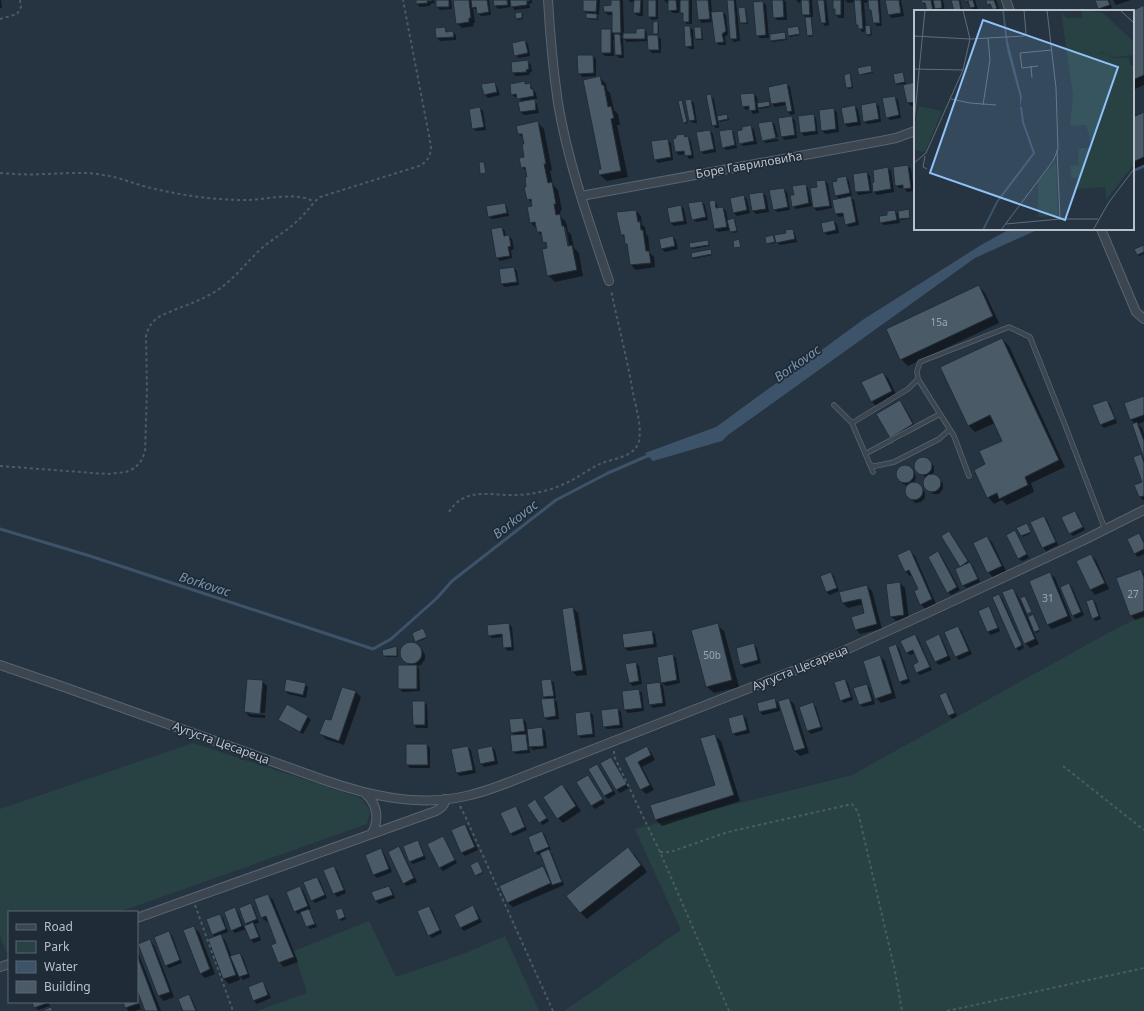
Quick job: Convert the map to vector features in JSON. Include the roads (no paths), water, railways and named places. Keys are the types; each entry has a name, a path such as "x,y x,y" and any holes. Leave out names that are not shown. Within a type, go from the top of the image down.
{"street":[{"path":"548,0 551,52 558,104 568,149 581,196 609,281"},
{"path":"1006,0 1010,10"},
{"name":"Боре Гавриловића","path":"581,196 881,141 896,138 914,131"},
{"path":"1101,230 1136,312 1144,319"},
{"name":"Аугуста Цесареца","path":"0,666 64,687 366,794 408,800 455,798 490,789 845,650 1105,530 1144,510"},
{"path":"366,794 372,800 376,811 376,822 372,834"},
{"path":"138,918 436,811 443,807 445,804 445,799"}],"lane":[{"path":"969,476 954,436 918,379 917,371 920,362 1009,327 1030,337 1105,530"},
{"path":"852,423 908,389 918,379"},
{"path":"834,405 852,423 873,472"},
{"path":"865,454 940,414"},
{"path":"870,465 875,466 894,462 939,439 949,430"}],"water":[{"path":"1008,230 1037,230 975,258 728,435 722,441 653,461 645,453 716,427 864,319 981,245"}],"waterway":[{"name":"Borkovac","path":"1134,171 1144,166"},
{"name":"Borkovac","path":"0,529 90,556 373,649 391,639 437,598 452,581 556,500 608,473 652,454"}]}
